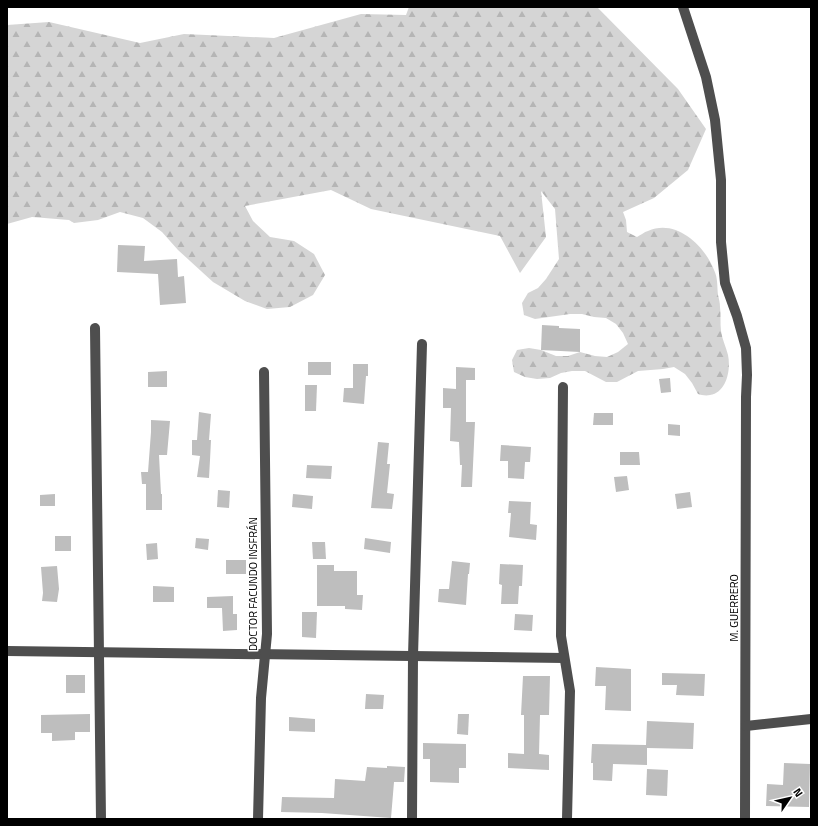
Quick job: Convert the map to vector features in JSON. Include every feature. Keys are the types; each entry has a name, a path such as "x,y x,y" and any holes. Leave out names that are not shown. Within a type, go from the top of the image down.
{"street":[{"name":"M. GUERRERO","path":"684,7 706,77 715,120 721,180 720,242 724,283 737,316 746,348 745,819"},
{"path":"95,328 101,819"},
{"path":"412,819 413,656 422,344"},
{"name":"DOCTOR FACUNDO INSFRÁN","path":"258,819 261,698 267,634 264,372"},
{"path":"563,387 561,636 570,691 567,819"},
{"path":"7,651 564,658"},
{"path":"746,726 811,719"}],"green space":[{"path":"409,7 597,7 678,89 706,129 688,170 654,198 623,212 626,220 627,232 637,237 647,231 659,228 669,228 679,231 697,244 710,261 717,279 721,331 729,361 728,373 724,385 716,393 710,395 698,394 685,374 674,367 638,371 617,382 606,382 585,371 572,371 561,373 550,378 537,379 525,377 514,372 512,360 517,350 529,348 541,350 556,356 568,356 580,352 595,356 607,357 618,352 628,344 623,333 616,324 606,318 582,314 570,314 535,319 524,315 522,303 528,293 538,288 546,279 559,259 555,209 541,191 546,237 520,273 500,236 371,209 331,190 245,206 253,221 270,237 294,241 314,254 325,275 313,295 290,307 267,309 245,301 213,282 178,250 162,232 143,218 120,212 98,220 74,223 69,220 32,217 7,224 7,25 49,22 140,43 184,34 274,38 361,14 406,15"}],"building":[{"path":"118,245 145,246 144,261 177,259 178,277 184,276 186,303 160,305 158,274 117,272"},
{"path":"542,325 559,326 559,328 580,329 580,352 541,350"},
{"path":"308,362 331,362 331,375 308,375"},
{"path":"353,364 368,364 364,404 343,402 344,388 353,388"},
{"path":"456,367 475,368 475,380 466,380 466,422 475,422 472,487 461,487 462,465 460,465 459,442 450,441 451,408 443,408 443,388 456,389"},
{"path":"167,371 167,387 148,387 148,372"},
{"path":"670,378 671,392 661,393 659,379"},
{"path":"305,385 317,385 316,411 305,411"},
{"path":"199,412 211,414 209,478 197,477 200,456 192,455 192,440 197,440"},
{"path":"594,413 613,413 613,425 593,425"},
{"path":"151,420 170,421 167,455 159,455 162,510 146,510 146,484 142,484 141,472 148,472"},
{"path":"668,424 680,425 680,436 668,435"},
{"path":"378,442 389,443 387,464 390,464 387,493 394,494 392,509 371,508"},
{"path":"501,445 531,447 530,462 525,462 524,479 508,478 508,461 500,461"},
{"path":"620,452 639,452 640,465 620,465"},
{"path":"307,465 332,466 331,479 306,478"},
{"path":"627,476 629,490 616,492 614,477"},
{"path":"218,490 230,491 229,508 217,507"},
{"path":"690,492 692,507 677,509 675,494"},
{"path":"55,494 55,506 40,506 40,495"},
{"path":"293,494 313,496 312,509 292,507"},
{"path":"509,501 531,502 530,524 537,525 536,540 509,537 511,513 508,513"},
{"path":"55,536 71,536 71,551 55,551"},
{"path":"196,538 209,539 208,550 195,548"},
{"path":"365,538 391,542 390,553 364,549"},
{"path":"312,542 325,542 326,559 313,559"},
{"path":"157,543 158,559 147,560 146,544"},
{"path":"226,560 246,560 246,574 226,574"},
{"path":"452,561 470,563 466,605 438,602 439,589 449,589"},
{"path":"500,564 523,565 522,586 519,586 518,604 501,604 502,585 499,584"},
{"path":"317,565 334,565 334,571 357,571 357,595 363,595 362,610 345,609 345,606 317,606"},
{"path":"57,566 59,589 57,602 42,601 43,593 41,567"},
{"path":"153,586 174,587 174,602 153,602"},
{"path":"233,596 233,614 237,614 237,630 223,631 222,608 207,608 207,597"},
{"path":"302,612 317,612 316,638 302,637"},
{"path":"515,614 533,615 532,631 514,630"},
{"path":"596,667 631,669 631,711 605,710 606,686 595,686"},
{"path":"662,673 705,674 704,696 676,695 677,685 662,685"},
{"path":"66,675 85,675 85,693 66,693"},
{"path":"523,676 550,676 549,715 540,715 539,754 549,755 549,770 508,768 508,753 524,754 524,715 521,715"},
{"path":"366,694 384,695 383,709 365,709"},
{"path":"90,714 90,732 75,732 75,740 52,741 52,733 41,733 41,715"},
{"path":"458,714 469,714 468,735 457,734"},
{"path":"289,717 315,719 315,732 289,731"},
{"path":"647,721 694,723 693,749 647,748 647,765 613,764 612,781 593,780 593,763 591,763 592,744 646,745"},
{"path":"423,743 466,744 466,768 459,768 459,783 430,782 430,759 423,759"},
{"path":"784,763 810,764 809,807 766,806 767,784 783,785"},
{"path":"387,766 405,767 404,782 394,782 391,818 322,813 281,812 282,797 334,798 335,779 365,781 367,767 387,768"},
{"path":"647,769 668,770 667,796 646,795"}]}
